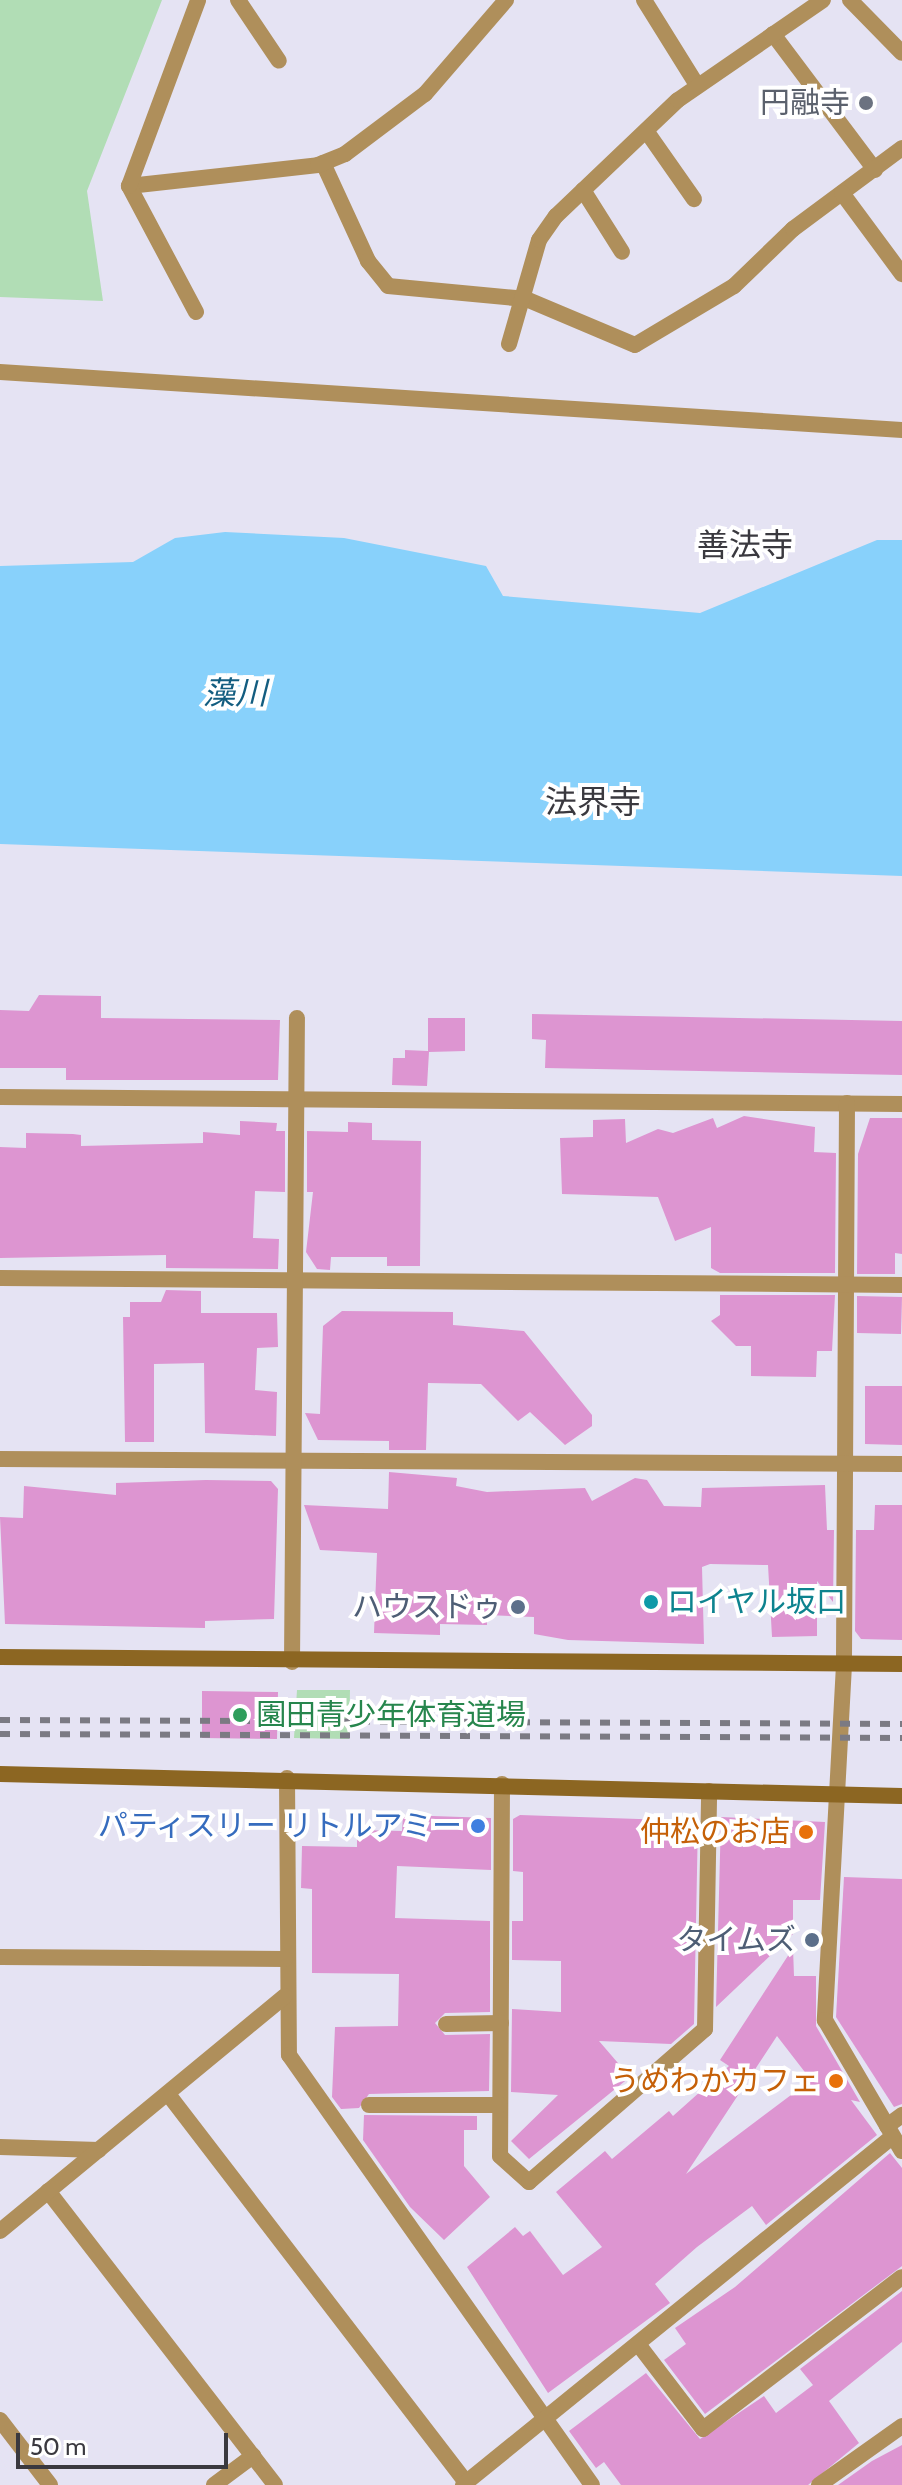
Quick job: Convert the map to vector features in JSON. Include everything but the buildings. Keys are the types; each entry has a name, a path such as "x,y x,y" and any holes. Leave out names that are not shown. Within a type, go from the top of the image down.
{"street":[{"path":"196,312 129,186 198,0"},
{"path":"238,0 279,61"},
{"path":"129,186 323,163 425,94 506,0"},
{"path":"644,0 697,85"},
{"path":"509,344 539,240 583,190 697,85 823,0"},
{"path":"850,0 902,53"},
{"path":"773,34 875,170"},
{"path":"647,132 694,199"},
{"path":"323,163 368,261 388,286 523,299 635,345 734,286 842,193 902,148"},
{"path":"583,190 622,252"},
{"path":"842,193 902,274"},
{"path":"0,372 902,430"},
{"path":"292,1662 297,1018"},
{"path":"0,1097 902,1104"},
{"path":"847,1103 844,1665 825,2020 902,2151"},
{"path":"0,1278 902,1285"},
{"path":"0,1459 902,1464"},
{"path":"0,1657 292,1662 902,1664"},
{"path":"0,1774 287,1778 902,1796"},
{"path":"287,1778 285,1996 291,2061 592,2485"},
{"path":"502,1784 500,2156 529,2182 705,2029 709,1791"},
{"path":"0,1957 285,1959"},
{"path":"0,2231 285,1996"},
{"path":"446,2024 501,2023"},
{"path":"168,2094 465,2484 638,2344 890,2131 902,2115"},
{"path":"369,2105 500,2105"},
{"path":"0,2147 99,2150"},
{"path":"48,2191 275,2485"},
{"path":"638,2344 703,2429 902,2277"},
{"path":"0,2420 50,2485"},
{"path":"819,2485 902,2426"},
{"path":"214,2485 253,2456"}],"green space":[{"path":"0,0 162,0 87,191 103,301 0,297"},
{"path":"297,1690 350,1690 349,1739 294,1738"}],"water":[{"name":"藻川","path":"225,532 344,538 486,566 503,596 700,613 877,540 902,540 902,876 0,844 0,566 133,562 175,538"}],"railway":[{"path":"0,1720 902,1724"},
{"path":"0,1734 902,1738"}],"place":[{"name":"円融寺","path":"866,103"},
{"name":"ロイヤル坂口","path":"651,1602"},
{"name":"ハウスドゥ","path":"518,1607"},
{"name":"園田青少年体育道場","path":"240,1715"},
{"name":"パティスリー リトルアミー","path":"478,1826"},
{"name":"仲松のお店","path":"806,1832"},
{"name":"タイムズ","path":"812,1940"},
{"name":"うめわかカフェ","path":"836,2081"}],"district":[{"name":"善法寺","path":"745,545"},
{"name":"法界寺","path":"593,802"}]}
